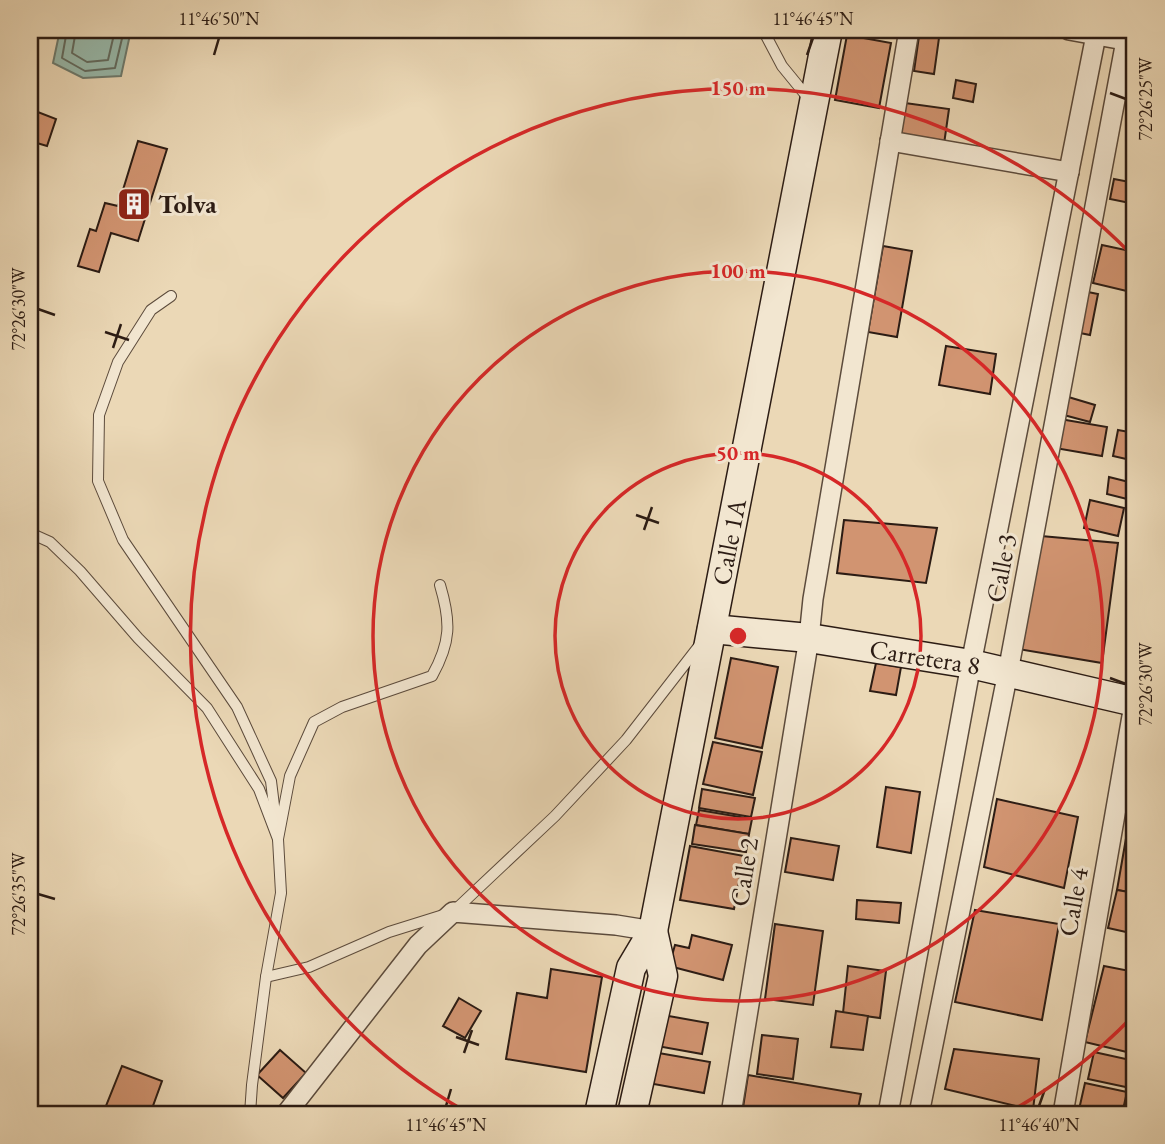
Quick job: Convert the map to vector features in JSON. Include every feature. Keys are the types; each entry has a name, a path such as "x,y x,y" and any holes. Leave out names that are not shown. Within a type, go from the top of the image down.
{"street":[{"name":"Calle 1A","path":"599,1114 631,968 653,931 828,30"},
{"name":"Calle 2","path":"731,1114 809,638 813,599 909,30"},
{"path":"1069,30 1130,38"},
{"name":"Calle 3","path":"888,1114 971,664 1096,32"},
{"name":"Calle 3","path":"919,1114 1130,38"},
{"path":"890,141 1069,172"},
{"name":"Carretera 8","path":"712,629 809,638 971,664 1135,701"},
{"name":"Calle 4","path":"1063,1114 1135,701"},
{"path":"286,1114 418,945 453,912 616,925 653,931"},
{"name":"Calle 1A","path":"632,1114 663,976 653,931"}],"lane":[{"path":"763,30 782,66 814,105"},
{"path":"171,296 151,310 118,362 99,415 98,481 123,540 237,707 271,781 281,893 266,977 250,1114"},
{"path":"30,533 50,542 80,570 138,638 206,708 259,789 278,839"},
{"path":"278,839 290,776 314,722 342,707 432,676 447,644 449,614 440,585"},
{"path":"266,977 309,967 389,932 453,912 555,816 626,740 712,629"}],"water":[{"path":"60,30 131,30 121,76 83,78 53,63"}],"building":[{"path":"847,35 891,43 879,108 835,100"},
{"path":"919,36 939,38 934,74 914,71"},
{"path":"956,80 976,84 973,102 953,98"},
{"path":"905,103 949,109 944,144 900,138"},
{"path":"30,109 56,119 47,146 30,141"},
{"name":"Tolva","path":"138,141 167,149 138,241 111,233 99,272 78,266 90,229 96,231 105,203 118,206"},
{"path":"1114,179 1135,183 1135,204 1110,199"},
{"path":"1102,245 1135,252 1135,293 1093,283"},
{"path":"883,246 912,251 897,337 868,332"},
{"path":"1083,291 1098,294 1090,335 1075,332"},
{"path":"946,346 996,354 990,394 939,385"},
{"path":"1065,396 1095,405 1090,422 1060,414"},
{"path":"1060,419 1107,427 1102,456 1055,448"},
{"path":"1118,430 1135,433 1135,461 1113,456"},
{"path":"1109,477 1129,482 1127,499 1107,494"},
{"path":"1090,500 1124,508 1118,536 1084,528"},
{"path":"844,520 937,528 926,583 837,573"},
{"path":"1041,536 1118,543 1102,663 1018,649"},
{"path":"731,658 778,667 762,748 715,738"},
{"path":"876,663 901,667 896,695 870,691"},
{"path":"713,742 762,752 753,795 703,784"},
{"path":"886,787 920,792 911,853 877,847"},
{"path":"702,789 755,798 751,817 699,808"},
{"path":"1135,791 1135,828 1128,827"},
{"path":"997,799 1078,817 1064,888 984,867"},
{"path":"699,810 752,819 749,834 696,825"},
{"path":"695,825 749,834 746,852 692,844"},
{"path":"1128,827 1135,828 1135,893 1117,890"},
{"path":"791,838 839,846 833,880 785,872"},
{"path":"690,846 744,856 734,909 680,900"},
{"path":"1117,890 1135,893 1135,934 1108,928"},
{"path":"857,900 901,903 899,923 856,919"},
{"path":"975,910 1059,924 1042,1020 955,1002"},
{"path":"775,924 823,931 813,1005 765,999"},
{"path":"692,935 732,945 723,980 669,966 675,945 689,948"},
{"path":"848,966 886,971 880,1018 843,1013"},
{"path":"1104,966 1135,972 1135,1054 1085,1042"},
{"path":"551,969 602,977 586,1072 506,1059 517,993 547,998"},
{"path":"459,998 481,1011 465,1038 443,1026"},
{"path":"836,1011 868,1016 863,1050 831,1047"},
{"path":"663,1015 708,1023 702,1054 657,1046"},
{"path":"762,1035 798,1039 793,1079 757,1074"},
{"path":"954,1049 1039,1059 1033,1110 945,1089"},
{"path":"280,1050 306,1073 283,1098 257,1075"},
{"path":"653,1052 710,1062 704,1093 648,1083"},
{"path":"1094,1052 1135,1061 1135,1089 1088,1079"},
{"path":"122,1066 162,1081 150,1114 129,1114 106,1106"},
{"path":"748,1075 861,1094 857,1114 798,1114 780,1111 780,1114 742,1114"},
{"path":"1085,1083 1127,1092 1122,1114 1078,1114"},
{"path":"1131,1097 1135,1097 1135,1114 1128,1114"}],"place":[{"name":"Tolva","path":"134,204"}]}
